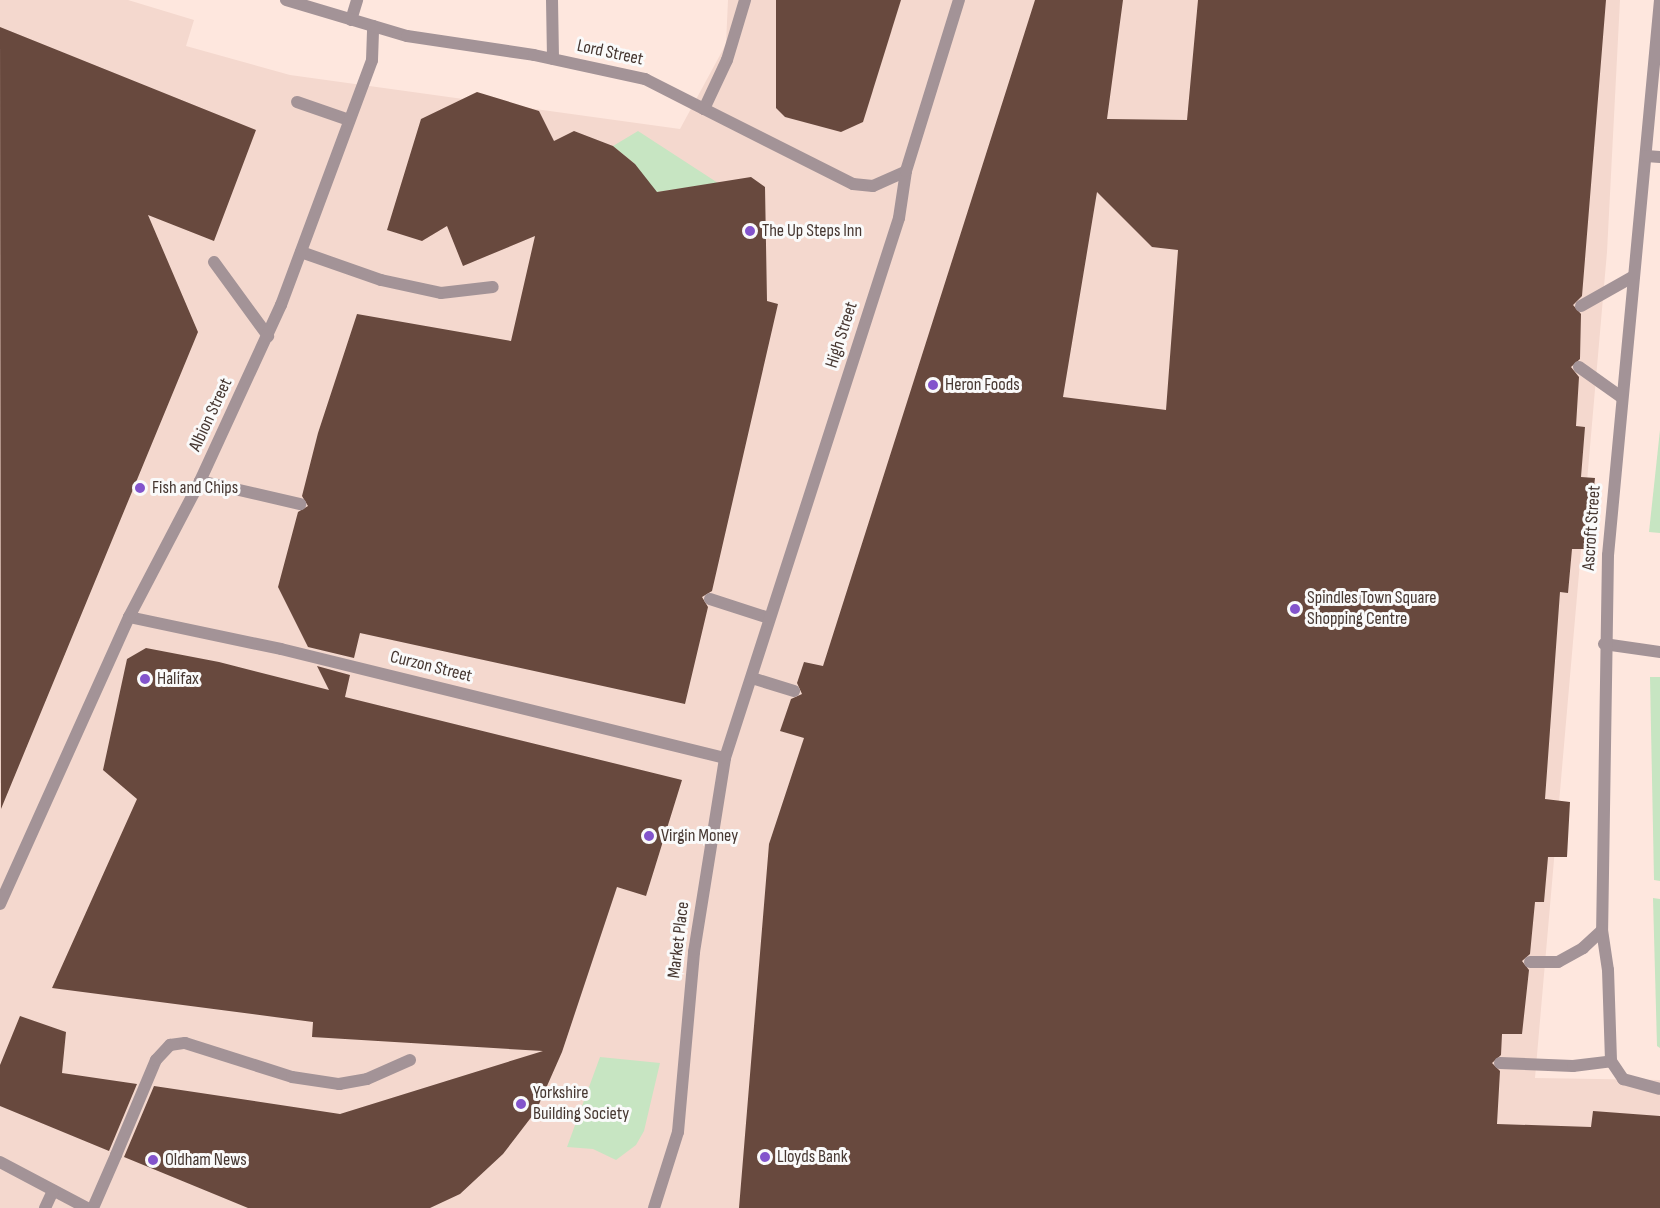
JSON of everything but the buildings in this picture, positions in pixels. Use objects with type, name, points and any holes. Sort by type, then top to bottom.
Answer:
[{"type":"street","name":"Lord Street","points":[[286,0],[373,26],[645,79],[853,184],[873,186],[906,171]]},
{"type":"street","points":[[351,20],[357,0]]},
{"type":"street","points":[[552,0],[553,60]]},
{"type":"street","points":[[704,109],[727,60],[745,0]]},
{"type":"street","name":"High Street","points":[[752,678],[769,618],[899,218],[906,171],[959,0]]},
{"type":"street","name":"Ascroft Street","points":[[1611,1061],[1608,970],[1602,930],[1604,644],[1621,397],[1660,0]]},
{"type":"street","name":"Albion Street","points":[[0,904],[129,617],[200,481],[268,336],[372,60],[373,26]]},
{"type":"street","points":[[297,102],[349,120]]},
{"type":"street","points":[[1646,156],[1660,157]]},
{"type":"street","points":[[301,252],[381,280],[441,293],[493,287]]},
{"type":"street","points":[[214,262],[268,336]]},
{"type":"street","points":[[1581,306],[1634,276]]},
{"type":"street","points":[[1579,367],[1621,397]]},
{"type":"street","points":[[200,481],[300,504]]},
{"type":"street","points":[[710,599],[769,618]]},
{"type":"street","name":"Curzon Street","points":[[129,617],[281,649],[724,758]]},
{"type":"street","points":[[1604,644],[1660,652]]},
{"type":"street","points":[[752,678],[794,691]]},
{"type":"street","name":"Market Place","points":[[654,1208],[678,1132],[694,952],[724,758],[752,678]]},
{"type":"street","points":[[1530,962],[1558,962],[1583,948],[1602,930]]},
{"type":"street","points":[[93,1208],[156,1060],[170,1045],[185,1043],[292,1077],[339,1084],[367,1079],[410,1060]]},
{"type":"street","points":[[1500,1064],[1573,1066],[1611,1061],[1623,1079],[1660,1089]]},
{"type":"street","points":[[0,1162],[87,1208]]},
{"type":"street","points":[[45,1208],[53,1191]]},
{"type":"shaded area","points":[[0,0],[128,0],[194,20],[186,46],[290,75],[680,129],[726,44],[728,0],[1620,0],[1607,252],[1535,1078],[1660,1080],[1660,1208],[0,1208]]},
{"type":"green space","points":[[638,131],[718,183],[650,193],[635,164],[613,146]]},
{"type":"green space","points":[[1660,430],[1660,533],[1649,532]]},
{"type":"green space","points":[[1650,677],[1660,677],[1660,881],[1654,880]]},
{"type":"green space","points":[[1653,898],[1660,899],[1660,1048],[1657,1046]]},
{"type":"green space","points":[[600,1057],[660,1063],[644,1131],[636,1145],[616,1160],[593,1149],[567,1147]]},
{"type":"place","name":"The Up Steps Inn","points":[[750,231]]},
{"type":"place","name":"Heron Foods","points":[[933,385]]},
{"type":"place","name":"Fish and Chips","points":[[140,488]]},
{"type":"place","name":"Spindles Town Square Shopping Centre","points":[[1295,609]]},
{"type":"place","name":"Halifax","points":[[145,679]]},
{"type":"place","name":"Virgin Money","points":[[649,836]]},
{"type":"place","name":"Yorkshire Building Society","points":[[521,1104]]},
{"type":"place","name":"Lloyds Bank","points":[[765,1157]]},
{"type":"place","name":"Oldham News","points":[[153,1160]]}]
